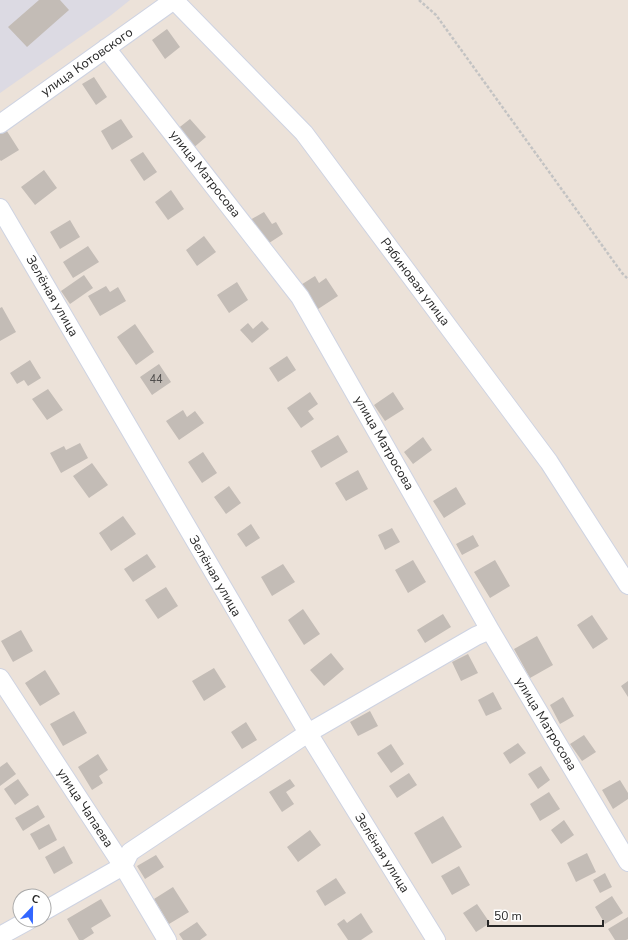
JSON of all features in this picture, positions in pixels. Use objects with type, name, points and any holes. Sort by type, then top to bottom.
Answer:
[{"type":"street","name":"улица Котовского","points":[[0,124],[174,0]]},
{"type":"street","name":"Рябиновая улица","points":[[174,0],[304,133],[549,462],[628,585]]},
{"type":"street","name":"улица Матросова","points":[[106,48],[300,297],[490,630],[628,862]]},
{"type":"street","name":"Зелёная улица","points":[[0,208],[308,733],[436,940]]},
{"type":"street","points":[[52,906],[124,866],[130,852],[308,733],[476,636],[490,630]]},
{"type":"street","name":"улица Чапаева","points":[[0,678],[124,866],[167,940]]},
{"type":"street","points":[[0,936],[14,928]]},
{"type":"path","points":[[420,0],[436,15],[622,273],[628,279]]},
{"type":"path","points":[[622,273],[628,275]]},
{"type":"shaded area","points":[[0,0],[130,0],[110,16],[0,93]]},
{"type":"building","points":[[39,0],[60,0],[69,10],[27,47],[8,27]]},
{"type":"building","points":[[167,29],[180,47],[165,59],[152,40]]},
{"type":"building","points":[[94,77],[107,97],[96,105],[82,84]]},
{"type":"building","points":[[121,119],[133,137],[112,150],[101,131]]},
{"type":"building","points":[[190,119],[206,137],[192,149],[176,130]]},
{"type":"building","points":[[5,128],[19,150],[1,161],[0,131]]},
{"type":"building","points":[[143,152],[157,172],[144,181],[130,160]]},
{"type":"building","points":[[44,170],[57,188],[35,205],[21,187]]},
{"type":"building","points":[[171,190],[184,209],[168,220],[155,202]]},
{"type":"building","points":[[264,212],[272,224],[276,222],[283,234],[266,245],[250,220]]},
{"type":"building","points":[[70,220],[80,237],[60,249],[50,232]]},
{"type":"building","points":[[204,236],[216,252],[197,266],[186,250]]},
{"type":"building","points":[[88,246],[99,262],[73,278],[63,262]]},
{"type":"building","points":[[84,275],[93,288],[70,304],[61,291]]},
{"type":"building","points":[[315,276],[319,283],[326,278],[338,296],[312,313],[296,288]]},
{"type":"building","points":[[237,282],[248,300],[229,313],[217,295]]},
{"type":"building","points":[[106,286],[110,292],[118,287],[126,301],[100,316],[88,296]]},
{"type":"building","points":[[2,307],[16,332],[0,341],[0,308]]},
{"type":"building","points":[[262,321],[269,329],[252,343],[240,330],[248,323],[253,329]]},
{"type":"building","points":[[135,324],[154,352],[136,365],[117,337]]},
{"type":"building","points":[[287,356],[296,370],[278,382],[269,368]]},
{"type":"building","points":[[30,360],[41,378],[28,386],[24,380],[17,384],[10,373]]},
{"type":"building","points":[[159,364],[171,382],[152,395],[140,377]]},
{"type":"building","points":[[48,389],[63,410],[47,420],[32,399]]},
{"type":"building","points":[[310,392],[318,404],[308,411],[314,419],[301,428],[287,408]]},
{"type":"building","points":[[393,392],[404,409],[385,421],[374,405]]},
{"type":"building","points":[[183,410],[187,417],[195,411],[204,423],[179,440],[166,421]]},
{"type":"building","points":[[338,435],[348,452],[321,468],[311,451]]},
{"type":"building","points":[[423,437],[432,450],[413,464],[404,452]]},
{"type":"building","points":[[80,443],[88,458],[61,473],[50,453],[64,446],[66,450]]},
{"type":"building","points":[[203,452],[217,473],[202,483],[188,462]]},
{"type":"building","points":[[92,463],[108,485],[89,498],[73,476]]},
{"type":"building","points":[[358,470],[368,489],[346,501],[335,483]]},
{"type":"building","points":[[229,486],[241,503],[226,514],[214,497]]},
{"type":"building","points":[[456,487],[466,504],[444,518],[433,501]]},
{"type":"building","points":[[123,516],[136,534],[111,551],[99,533]]},
{"type":"building","points":[[251,524],[260,538],[246,547],[237,534]]},
{"type":"building","points":[[392,528],[400,542],[385,550],[378,535]]},
{"type":"building","points":[[473,535],[479,546],[462,555],[456,544]]},
{"type":"building","points":[[147,554],[156,567],[133,582],[124,569]]},
{"type":"building","points":[[413,560],[426,582],[408,593],[395,570]]},
{"type":"building","points":[[495,560],[510,586],[490,598],[474,572]]},
{"type":"building","points":[[283,564],[295,582],[272,596],[261,577]]},
{"type":"building","points":[[166,587],[178,606],[158,619],[145,600]]},
{"type":"building","points":[[303,609],[320,634],[304,645],[288,620]]},
{"type":"building","points":[[443,614],[451,627],[425,643],[417,630]]},
{"type":"building","points":[[592,615],[608,639],[593,649],[577,625]]},
{"type":"building","points":[[21,630],[33,651],[13,662],[1,641]]},
{"type":"building","points":[[537,636],[553,665],[530,678],[514,649]]},
{"type":"building","points":[[331,653],[344,669],[324,686],[310,670]]},
{"type":"building","points":[[468,654],[478,673],[461,681],[452,662]]},
{"type":"building","points":[[214,668],[226,687],[204,701],[192,681]]},
{"type":"building","points":[[45,670],[60,694],[40,706],[25,683]]},
{"type":"building","points":[[628,681],[628,697],[621,686]]},
{"type":"building","points":[[493,692],[502,709],[486,716],[478,700]]},
{"type":"building","points":[[563,697],[574,716],[560,724],[550,705]]},
{"type":"building","points":[[74,711],[87,733],[63,746],[50,724]]},
{"type":"building","points":[[370,711],[378,726],[358,736],[350,722]]},
{"type":"building","points":[[246,722],[257,740],[242,749],[231,732]]},
{"type":"building","points":[[584,735],[596,752],[582,761],[570,744]]},
{"type":"building","points":[[518,743],[526,753],[510,764],[503,753]]},
{"type":"building","points":[[391,744],[404,764],[391,773],[377,753]]},
{"type":"building","points":[[98,754],[108,770],[99,776],[103,783],[92,790],[78,767]]},
{"type":"building","points":[[7,762],[16,774],[0,786],[0,767]]},
{"type":"building","points":[[541,766],[550,780],[538,789],[528,774]]},
{"type":"building","points":[[409,773],[417,785],[397,798],[389,786]]},
{"type":"building","points":[[18,779],[29,795],[15,805],[4,789]]},
{"type":"building","points":[[290,779],[295,786],[286,792],[294,804],[282,812],[269,792]]},
{"type":"building","points":[[620,780],[628,793],[628,799],[613,809],[602,790]]},
{"type":"building","points":[[549,792],[560,809],[540,821],[530,804]]},
{"type":"building","points":[[38,805],[45,817],[23,831],[15,818]]},
{"type":"building","points":[[443,816],[462,847],[432,864],[414,833]]},
{"type":"building","points":[[564,820],[574,835],[561,844],[551,830]]},
{"type":"building","points":[[49,824],[57,840],[39,850],[30,834]]},
{"type":"building","points":[[310,830],[321,845],[298,862],[287,847]]},
{"type":"building","points":[[64,846],[73,863],[54,874],[45,857]]},
{"type":"building","points":[[587,853],[596,872],[576,882],[567,863]]},
{"type":"building","points":[[156,855],[164,867],[145,879],[137,866]]},
{"type":"building","points":[[459,866],[470,885],[452,895],[441,876]]},
{"type":"building","points":[[605,873],[612,887],[600,893],[593,880]]},
{"type":"building","points":[[336,878],[346,893],[325,906],[316,891]]},
{"type":"building","points":[[173,887],[189,912],[169,924],[154,899]]},
{"type":"building","points":[[612,896],[623,913],[605,924],[595,907]]},
{"type":"building","points":[[101,899],[111,916],[91,928],[94,933],[83,940],[79,940],[67,919]]},
{"type":"building","points":[[477,904],[490,923],[476,932],[463,913]]},
{"type":"building","points":[[361,913],[373,932],[361,940],[348,940],[337,924],[344,919],[347,923]]},
{"type":"building","points":[[628,917],[628,939],[615,940],[608,929]]},
{"type":"building","points":[[197,922],[207,935],[200,940],[183,940],[179,934]]}]
